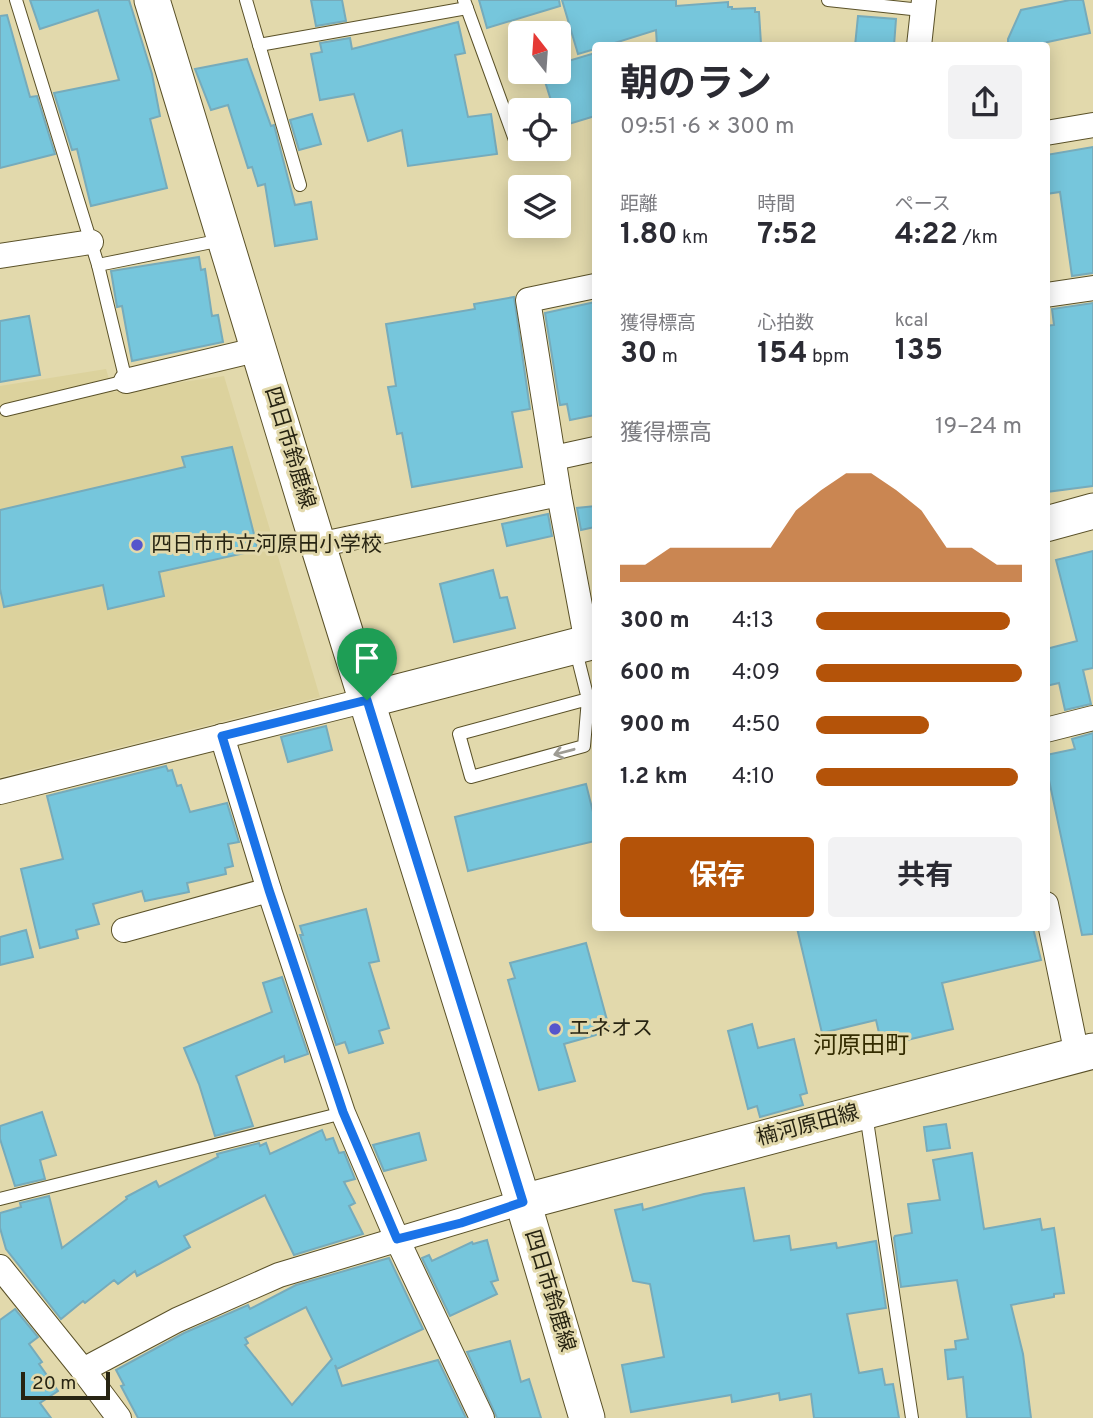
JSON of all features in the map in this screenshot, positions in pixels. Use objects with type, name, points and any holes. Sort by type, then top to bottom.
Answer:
[{"type":"main road","name":"四日市鈴鹿線","points":[[152,0],[318,545],[523,1202],[587,1418]]},
{"type":"main road","points":[[1050,523],[1093,511]]},
{"type":"main road","points":[[367,700],[586,643]]},
{"type":"main road","name":"楠河原田線","points":[[523,1202],[1085,1053]]},
{"type":"street","points":[[919,42],[923,5]]},
{"type":"street","points":[[1050,132],[1093,125]]},
{"type":"street","points":[[0,256],[95,253]]},
{"type":"street","points":[[586,643],[528,300],[592,287]]},
{"type":"street","points":[[1050,294],[1093,288]]},
{"type":"street","points":[[127,381],[260,349]]},
{"type":"street","points":[[554,458],[592,450]]},
{"type":"street","points":[[318,545],[559,494]]},
{"type":"street","points":[[0,792],[367,700]]},
{"type":"street","points":[[1050,729],[1093,718]]},
{"type":"street","points":[[222,736],[269,890],[343,1112],[397,1239],[482,1418]]},
{"type":"street","points":[[124,930],[269,890]]},
{"type":"street","points":[[1050,919],[1085,1053]]},
{"type":"street","points":[[83,1370],[177,1320],[279,1275],[397,1239],[461,1223],[523,1202]]},
{"type":"street","points":[[0,1267],[119,1418]]},
{"type":"lane","points":[[6,410],[127,381],[95,253],[16,0]]},
{"type":"lane","points":[[246,0],[300,185]]},
{"type":"lane","points":[[828,0],[923,5]]},
{"type":"lane","points":[[259,46],[466,4],[508,120]]},
{"type":"lane","points":[[95,253],[226,239]]},
{"type":"lane","points":[[586,643],[588,699],[584,746],[471,777],[459,733],[588,699]]},
{"type":"lane","points":[[866,1111],[912,1418]]},
{"type":"lane","points":[[0,1199],[343,1112]]},
{"type":"shaded area","name":"四日市市立河原田小学校","points":[[106,369],[113,392],[224,376],[320,697],[0,777],[0,386]]},
{"type":"building","points":[[30,0],[129,0],[152,74],[160,116],[150,119],[167,188],[91,206],[77,149],[72,150],[54,93],[119,80],[98,10],[40,29]]},
{"type":"building","points":[[311,0],[342,0],[346,21],[316,26]]},
{"type":"building","points":[[479,0],[559,0],[560,6],[487,28]]},
{"type":"building","points":[[562,0],[676,0],[676,6],[728,2],[728,7],[732,9],[755,8],[755,12],[759,12],[761,42],[657,42],[656,30],[618,42],[592,42],[592,50],[578,54],[571,21],[568,21]]},
{"type":"building","points":[[1083,0],[1090,33],[1048,42],[1008,42],[1021,10]]},
{"type":"building","points":[[7,15],[30,97],[37,96],[55,154],[0,168],[0,16]]},
{"type":"building","points":[[858,16],[896,19],[894,42],[855,42]]},
{"type":"building","points":[[458,22],[465,53],[455,55],[468,117],[491,114],[497,154],[408,166],[402,130],[368,141],[354,94],[320,100],[311,54],[322,52],[320,43],[350,38],[352,49]]},
{"type":"building","points":[[592,54],[592,117],[571,123],[571,98],[550,98],[546,84],[571,84],[571,60]]},
{"type":"building","points":[[247,59],[271,126],[274,125],[295,205],[311,202],[317,239],[275,246],[265,184],[258,186],[252,167],[248,168],[228,105],[211,110],[195,69]]},
{"type":"building","points":[[312,114],[321,144],[299,150],[290,120]]},
{"type":"building","points":[[1093,147],[1093,273],[1072,276],[1060,192],[1050,193],[1050,154]]},
{"type":"building","points":[[199,257],[201,270],[205,269],[212,316],[218,315],[223,342],[132,361],[122,306],[117,307],[111,271]]},
{"type":"building","points":[[514,297],[530,409],[512,412],[522,467],[412,487],[402,433],[397,434],[388,387],[396,386],[386,324],[475,309],[474,304]]},
{"type":"building","points":[[592,303],[592,416],[570,420],[567,404],[560,405],[545,313]]},
{"type":"building","points":[[1093,303],[1093,486],[1050,491],[1050,326],[1054,325],[1052,309]]},
{"type":"building","points":[[29,316],[40,375],[0,382],[0,321]]},
{"type":"building","points":[[232,447],[258,550],[159,572],[164,596],[108,609],[103,585],[4,607],[0,589],[0,510],[185,467],[182,457]]},
{"type":"building","points":[[592,506],[592,528],[581,530],[577,508]]},
{"type":"building","points":[[548,514],[552,536],[507,546],[502,524]]},
{"type":"building","points":[[1093,551],[1093,668],[1083,670],[1091,704],[1065,710],[1059,683],[1050,685],[1050,648],[1077,641],[1056,560]]},
{"type":"building","points":[[493,570],[500,598],[507,597],[515,628],[454,642],[440,584]]},
{"type":"building","points":[[326,726],[332,750],[288,762],[281,737]]},
{"type":"building","points":[[1093,733],[1093,934],[1082,935],[1050,785],[1050,754],[1075,749],[1072,739]]},
{"type":"building","points":[[166,766],[168,771],[172,770],[177,786],[181,785],[190,812],[227,803],[239,842],[228,844],[233,866],[225,868],[226,874],[187,883],[189,892],[145,901],[142,891],[93,904],[99,924],[76,930],[78,938],[40,948],[21,869],[63,859],[47,796]]},
{"type":"building","points":[[586,784],[592,808],[592,842],[468,871],[455,817]]},
{"type":"building","points":[[366,909],[379,961],[369,963],[389,1028],[379,1031],[383,1043],[349,1053],[345,1042],[336,1045],[300,935],[303,935],[300,926]]},
{"type":"building","points":[[26,930],[33,957],[0,965],[0,937]]},
{"type":"building","points":[[798,931],[1034,931],[1041,960],[942,983],[953,1029],[882,1046],[876,1020],[822,1033]]},
{"type":"building","points":[[586,943],[610,1031],[564,1044],[575,1081],[539,1090],[508,980],[515,978],[510,963]]},
{"type":"building","points":[[282,977],[308,1054],[285,1062],[284,1056],[236,1076],[253,1126],[215,1136],[199,1084],[184,1048],[272,1012],[263,983]]},
{"type":"building","points":[[752,1024],[758,1048],[794,1039],[807,1093],[800,1095],[803,1105],[760,1117],[757,1106],[748,1109],[728,1031]]},
{"type":"building","points":[[42,1112],[56,1155],[40,1160],[45,1179],[15,1186],[0,1139],[0,1126]]},
{"type":"building","points":[[946,1124],[950,1148],[927,1151],[924,1127]]},
{"type":"building","points":[[322,1130],[326,1140],[333,1138],[339,1153],[344,1152],[355,1179],[344,1182],[355,1203],[349,1206],[363,1234],[294,1255],[265,1195],[184,1236],[190,1247],[137,1276],[135,1271],[118,1284],[114,1280],[61,1319],[6,1249],[0,1228],[0,1213],[21,1207],[20,1203],[49,1196],[62,1248],[127,1199],[126,1197],[156,1181],[159,1187],[218,1157],[217,1154],[266,1143],[270,1154]]},
{"type":"building","points":[[419,1133],[426,1160],[384,1171],[373,1145]]},
{"type":"building","points":[[972,1153],[984,1229],[1040,1219],[1042,1230],[1054,1228],[1064,1293],[1011,1305],[1023,1354],[1031,1418],[967,1418],[963,1377],[948,1379],[945,1350],[956,1349],[955,1341],[968,1339],[957,1280],[901,1287],[894,1238],[912,1233],[908,1204],[940,1200],[933,1160]]},
{"type":"building","points":[[744,1188],[754,1241],[789,1236],[791,1250],[836,1243],[837,1248],[876,1241],[886,1308],[847,1314],[859,1373],[882,1369],[885,1385],[893,1384],[899,1418],[814,1418],[811,1394],[780,1400],[779,1393],[732,1402],[731,1395],[631,1412],[622,1365],[664,1357],[650,1284],[633,1281],[615,1210],[642,1204],[643,1210],[704,1194]]},
{"type":"building","points":[[487,1240],[498,1280],[491,1282],[497,1294],[450,1316],[422,1258],[429,1255],[432,1261],[472,1242],[473,1244]]},
{"type":"building","points":[[389,1258],[423,1329],[337,1369],[335,1365],[342,1386],[438,1360],[466,1418],[138,1418],[121,1386],[124,1385],[116,1370],[184,1333],[248,1305],[250,1309],[296,1285]],"holes":[[[306,1307],[332,1359],[292,1405],[245,1345],[248,1343],[245,1338]]]},
{"type":"building","points":[[15,1309],[38,1337],[29,1344],[58,1391],[40,1403],[51,1418],[0,1418],[0,1320]]},
{"type":"building","points":[[510,1341],[521,1382],[529,1379],[541,1418],[497,1418],[467,1352]]},
{"type":"place","name":"四日市市立河原田小学校","points":[[137,545]]},
{"type":"place","name":"エネオス","points":[[555,1029]]},
{"type":"district","name":"河原田町","points":[[861,1047]]},
{"type":"route","points":[[367,700],[523,1202],[461,1223],[397,1239],[343,1112],[269,890],[222,736],[367,700]]}]
